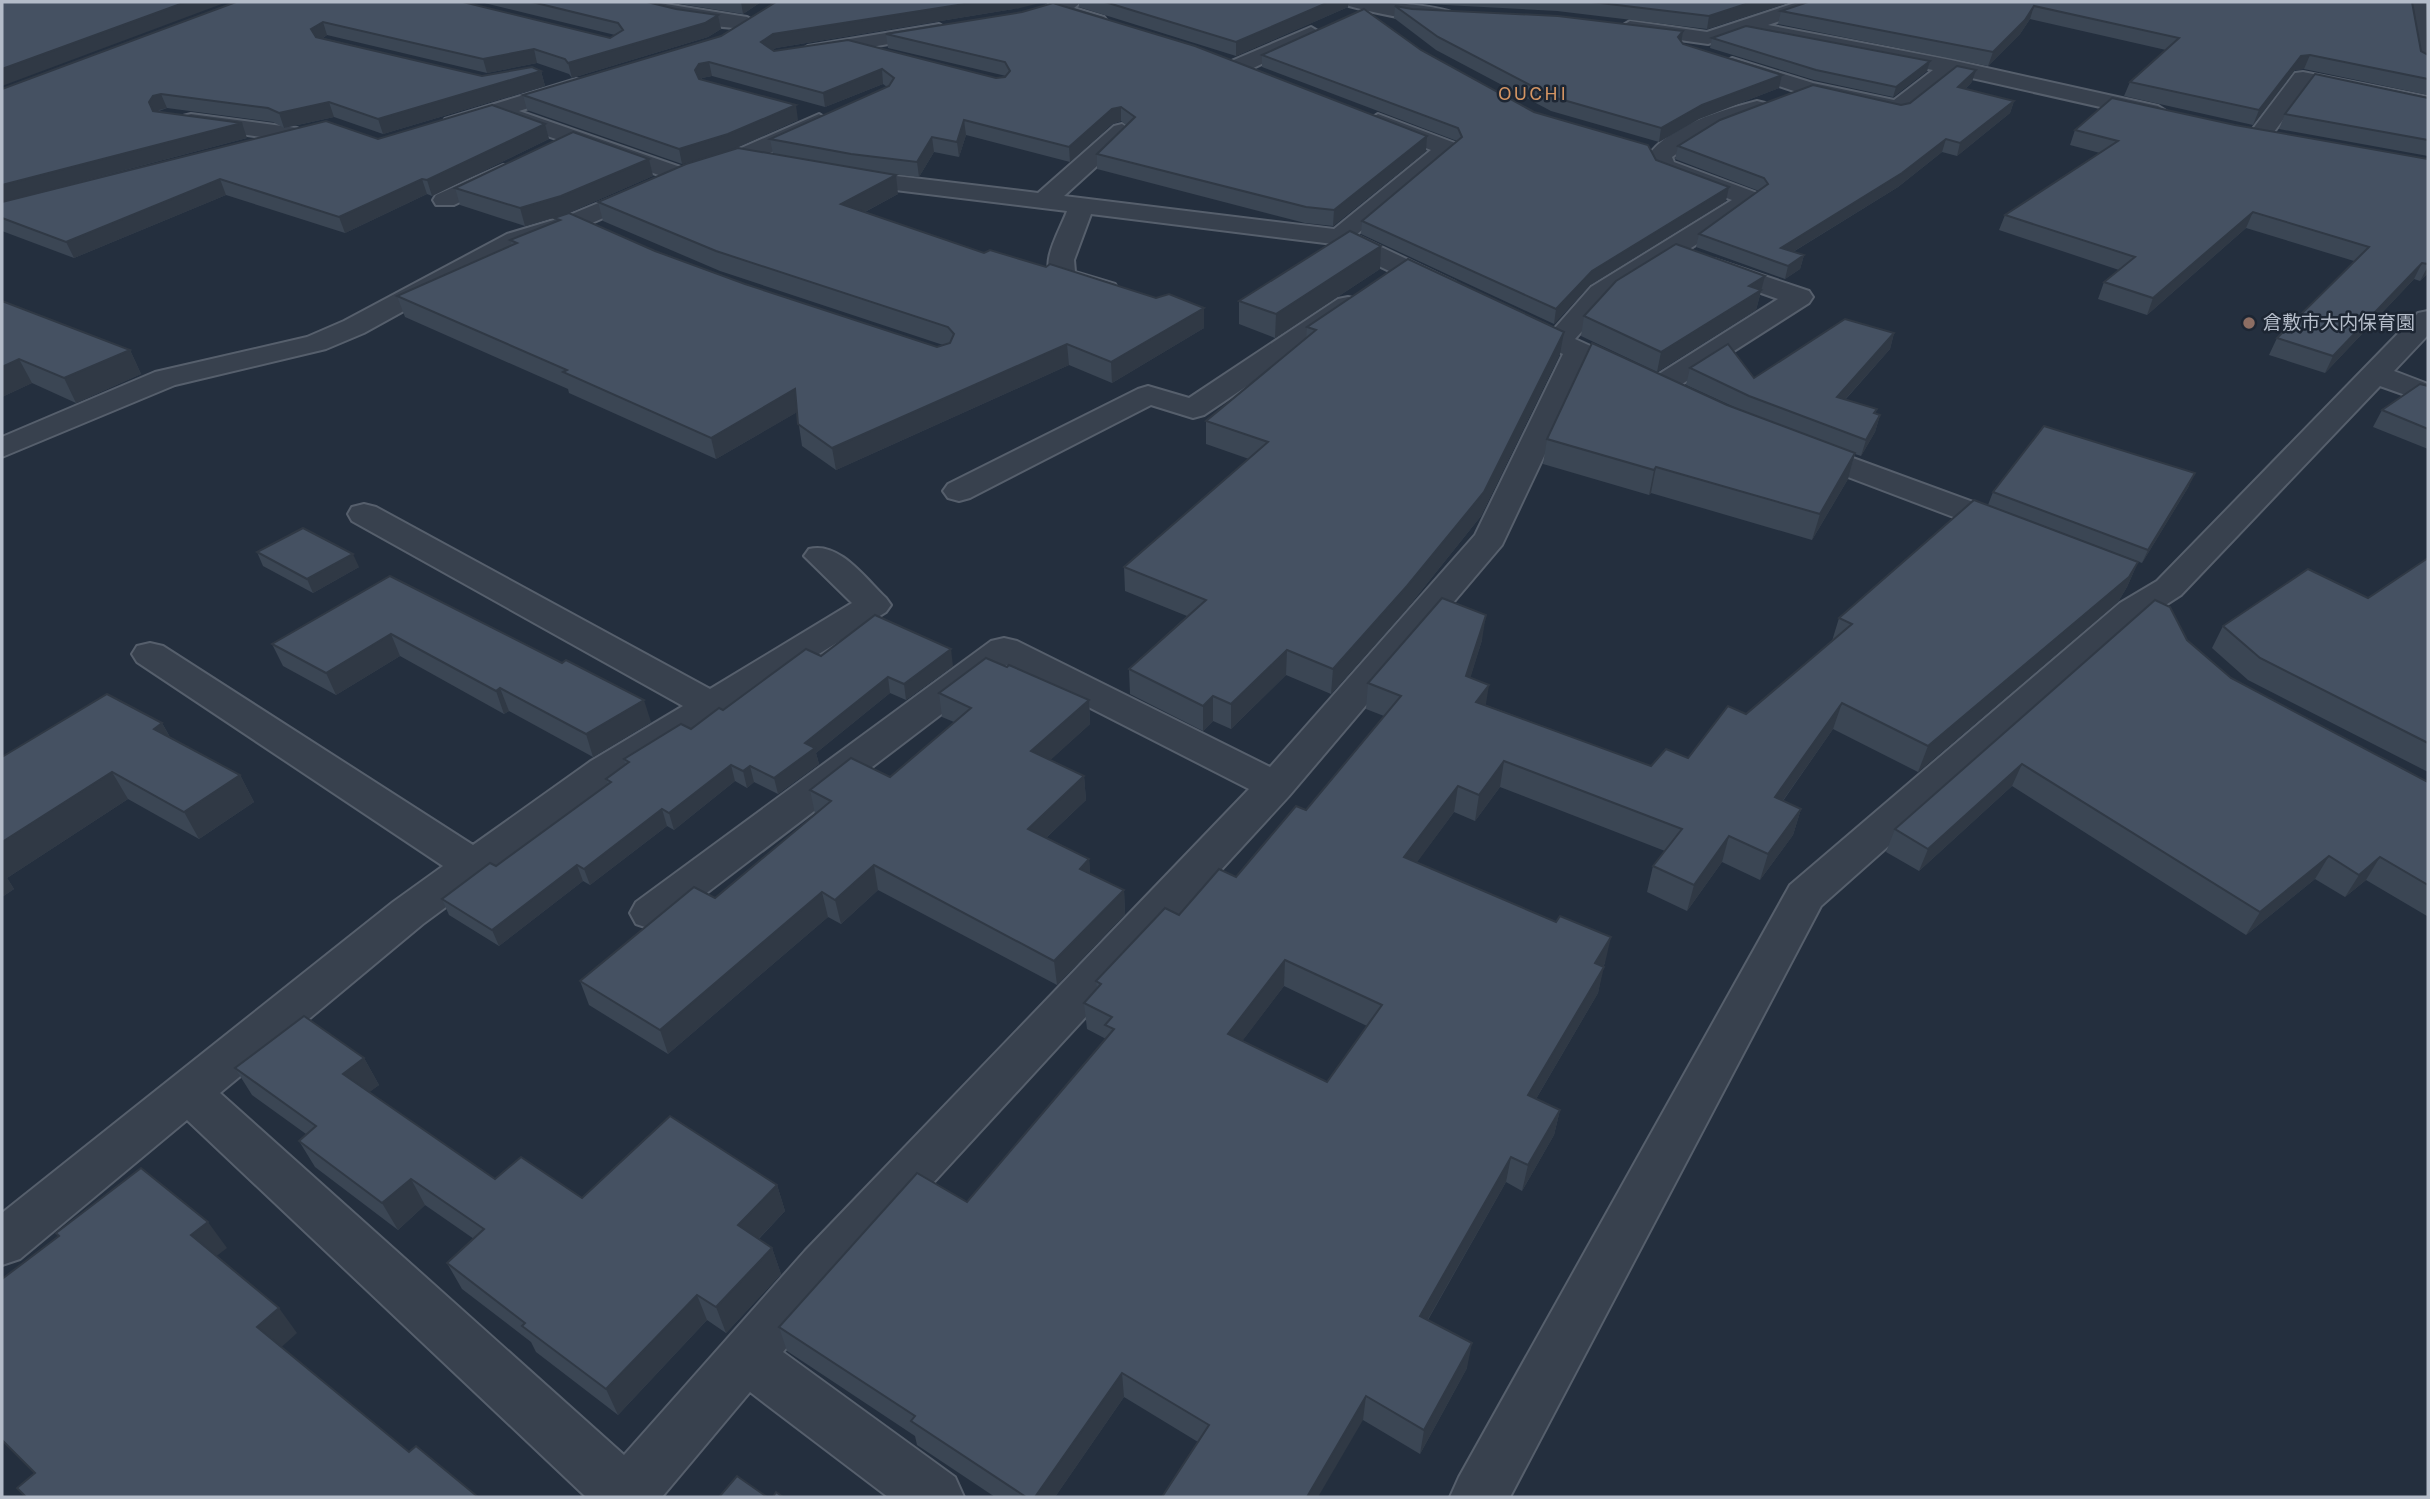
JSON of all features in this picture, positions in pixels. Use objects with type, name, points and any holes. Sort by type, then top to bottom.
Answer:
[{"type":"street","points":[[1817,2],[1739,26],[1688,50],[1808,89],[1898,108],[1951,66]]},
{"type":"street","points":[[2416,2],[2424,27],[2428,65]]},
{"type":"street","points":[[632,7],[747,23]]},
{"type":"street","points":[[1053,8],[1116,27]]},
{"type":"street","points":[[716,43],[770,9]]},
{"type":"street","points":[[1237,67],[1356,12],[1468,17]]},
{"type":"street","points":[[1356,12],[1398,34]]},
{"type":"street","points":[[1606,25],[1709,38]]},
{"type":"street","points":[[1739,26],[1951,66],[2178,117]]},
{"type":"street","points":[[790,55],[954,28]]},
{"type":"street","points":[[845,46],[896,59]]},
{"type":"street","points":[[1214,58],[1261,76]]},
{"type":"street","points":[[538,72],[573,87]]},
{"type":"street","points":[[433,130],[599,79]]},
{"type":"street","points":[[2286,140],[2250,133],[2303,79],[2428,104]]},
{"type":"street","points":[[188,1092],[626,1497],[823,1267],[1275,786],[1490,538],[1569,346],[1601,293],[1751,199],[1662,166],[1660,156],[1651,150],[1668,146],[1699,131],[1808,89]]},
{"type":"street","points":[[2,448],[165,378],[316,343],[354,327],[516,239],[576,221],[681,175],[740,157],[833,115],[789,107]]},
{"type":"street","points":[[496,110],[681,175]]},
{"type":"street","points":[[1339,237],[1447,148],[1360,114]]},
{"type":"street","points":[[168,118],[298,135]]},
{"type":"street","points":[[233,150],[321,129]]},
{"type":"street","points":[[1043,202],[1122,131]]},
{"type":"street","points":[[444,200],[576,138]]},
{"type":"street","points":[[740,157],[778,164]]},
{"type":"street","points":[[828,174],[1339,237],[1386,281],[1475,302],[1696,404]]},
{"type":"street","points":[[1082,206],[1061,260],[1062,276],[1133,300]]},
{"type":"street","points":[[576,221],[606,237]]},
{"type":"street","points":[[1658,387],[1799,298],[1667,250]]},
{"type":"street","points":[[959,491],[1148,395],[1193,409],[1386,281]]},
{"type":"street","points":[[1479,1497],[1805,896],[2132,611],[2159,594],[2375,374],[2424,330]]},
{"type":"street","points":[[2375,374],[2428,394]]},
{"type":"street","points":[[1770,436],[2047,540]]},
{"type":"street","points":[[364,514],[710,705]]},
{"type":"street","points":[[2,1243],[408,913],[605,770],[874,606],[821,556]]},
{"type":"street","points":[[651,913],[1004,649],[1275,786]]},
{"type":"street","points":[[150,654],[474,866]]},
{"type":"street","points":[[746,1357],[935,1497]]},
{"type":"building","points":[[2,2],[186,2],[2,69]]},
{"type":"building","points":[[236,2],[463,2],[610,38],[623,30],[618,23],[532,2],[647,2],[718,15],[705,23],[568,63],[565,59],[534,49],[483,59],[323,22],[311,29],[316,37],[482,76],[532,67],[541,71],[378,119],[329,102],[279,113],[268,108],[161,94],[153,96],[149,102],[153,111],[242,123],[2,185],[2,89]]},
{"type":"building","points":[[776,2],[977,2],[773,34],[761,42],[774,51],[848,40],[996,78],[1005,77],[1010,71],[1005,62],[886,34],[1022,12],[1053,3],[1195,46],[1427,136],[1334,210],[1306,207],[1097,154],[1135,117],[1121,107],[1112,109],[1069,147],[964,120],[957,142],[932,137],[917,162],[851,154],[770,139],[889,86],[894,78],[882,69],[823,93],[709,62],[699,64],[695,70],[699,79],[796,105],[728,134],[679,149],[523,95],[721,36]]},
{"type":"building","points":[[1105,2],[1329,2],[1236,42]]},
{"type":"building","points":[[1592,2],[1752,2],[1709,16]]},
{"type":"building","points":[[1808,2],[2412,2],[2421,51],[2428,55],[2428,79],[2310,55],[2301,56],[2259,110],[2130,82],[2179,38],[2034,6],[2025,20],[1993,52],[1781,11]]},
{"type":"building","points":[[1395,6],[1558,16],[1683,31],[1678,37],[1683,44],[1782,75],[1702,105],[1661,128],[1553,97],[1438,37]]},
{"type":"building","points":[[1364,9],[1421,50],[1534,112],[1648,145],[1656,160],[1729,187],[1592,271],[1556,309],[1362,221],[1462,137],[1458,128],[1262,55]]},
{"type":"building","points":[[1746,26],[1930,61],[1896,87],[1816,70],[1712,38]]},
{"type":"building","points":[[1957,66],[1976,70],[1958,87],[2014,101],[1960,143],[1946,139],[1902,173],[1781,248],[1804,255],[1788,266],[1699,234],[1768,184],[1764,178],[1678,146],[1720,120],[1813,85],[1901,105],[1910,103]]},
{"type":"building","points":[[2315,74],[2428,98],[2428,140],[2285,114]]},
{"type":"building","points":[[2112,98],[2235,125],[2428,159],[2428,264],[2422,263],[2333,356],[2277,338],[2369,247],[2253,212],[2153,298],[2104,282],[2135,257],[2005,215],[2118,141],[2075,130]]},
{"type":"building","points":[[492,105],[545,124],[427,180],[422,179],[339,217],[220,179],[66,242],[2,218],[2,202],[326,121],[378,139]]},
{"type":"building","points":[[573,132],[649,159],[561,196],[520,208],[455,188]]},
{"type":"building","points":[[738,148],[896,175],[841,204],[984,253],[990,250],[1046,267],[1050,264],[1156,298],[1169,294],[1204,308],[1111,362],[1067,344],[832,448],[798,424],[795,389],[711,438],[563,372],[567,370],[397,296],[517,243],[510,240],[560,220],[554,218],[569,213],[655,251],[745,284],[937,347],[950,343],[954,334],[948,327],[716,251],[598,202],[686,164]]},
{"type":"building","points":[[1350,231],[1381,246],[1276,314],[1239,301]]},
{"type":"building","points":[[1676,244],[1765,276],[1749,286],[1761,290],[1661,352],[1584,316],[1616,281]]},
{"type":"building","points":[[1408,259],[1564,332],[1484,492],[1407,586],[1333,669],[1287,650],[1231,704],[1213,696],[1203,706],[1129,669],[1206,600],[1124,567],[1268,442],[1206,421],[1316,330],[1307,327]]},
{"type":"building","points":[[2,301],[130,350],[64,378],[19,359],[2,367]]},
{"type":"building","points":[[1845,319],[1894,333],[1837,397],[1877,409],[1874,413],[1880,415],[1866,440],[1749,396],[1690,368],[1728,344],[1754,378]]},
{"type":"building","points":[[1592,343],[1727,405],[1855,453],[1820,514],[1547,439]]},
{"type":"building","points":[[2420,384],[2428,386],[2428,429],[2382,410]]},
{"type":"building","points":[[2044,426],[2195,473],[2148,550],[1993,492]]},
{"type":"building","points":[[1974,500],[2138,562],[2129,577],[1928,746],[1842,703],[1775,797],[1801,809],[1768,854],[1729,836],[1694,885],[1653,866],[1682,829],[1504,761],[1479,795],[1458,786],[1404,857],[1556,922],[1560,916],[1611,937],[1595,963],[1604,967],[1528,1095],[1560,1110],[1528,1165],[1511,1157],[1420,1316],[1472,1343],[1424,1430],[1366,1396],[1307,1497],[1162,1497],[1209,1425],[1122,1373],[1035,1497],[1026,1497],[911,1421],[915,1416],[779,1327],[917,1173],[967,1202],[1114,1029],[1105,1025],[1112,1017],[1084,1003],[1101,984],[1096,981],[1165,908],[1179,915],[1219,869],[1236,877],[1296,806],[1306,810],[1401,696],[1368,683],[1442,598],[1486,615],[1466,676],[1489,685],[1476,702],[1651,766],[1666,749],[1688,758],[1728,706],[1746,714],[1852,624],[1839,618]],"holes":[[[1285,960],[1382,1005],[1327,1082],[1228,1034]]]},
{"type":"building","points":[[303,528],[353,554],[307,579],[257,552]]},
{"type":"building","points":[[2428,558],[2428,743],[2260,658],[2223,626],[2308,569],[2368,598]]},
{"type":"building","points":[[390,576],[562,663],[566,660],[644,700],[586,734],[500,688],[496,691],[391,634],[326,673],[272,644]]},
{"type":"building","points":[[2155,600],[2170,607],[2187,640],[2231,678],[2428,782],[2428,885],[2380,857],[2359,875],[2329,856],[2260,912],[2022,764],[1928,849],[1895,829]]},
{"type":"building","points":[[875,615],[951,649],[904,684],[888,677],[805,743],[815,748],[774,778],[750,766],[743,771],[731,765],[669,813],[662,809],[584,869],[577,865],[492,930],[442,899],[490,863],[496,866],[611,782],[606,779],[629,762],[624,759],[681,724],[691,729],[719,708],[723,710],[806,649],[821,656]]},
{"type":"building","points":[[986,658],[1007,667],[1009,665],[1089,700],[1031,751],[1084,776],[1028,829],[1089,859],[1080,869],[1124,890],[1054,961],[874,865],[835,900],[822,892],[660,1030],[580,981],[694,887],[715,898],[831,801],[810,790],[851,758],[890,777],[971,708],[939,693]]},
{"type":"building","points":[[107,694],[162,723],[154,729],[240,775],[184,812],[112,772],[2,842],[2,757]]},
{"type":"building","points":[[304,1016],[364,1058],[343,1074],[495,1179],[521,1157],[582,1198],[670,1116],[777,1185],[738,1225],[772,1248],[716,1307],[697,1295],[606,1389],[522,1326],[525,1323],[447,1263],[484,1229],[411,1179],[382,1203],[299,1141],[316,1126],[235,1068]]},
{"type":"building","points":[[141,1168],[208,1222],[191,1235],[279,1308],[257,1327],[409,1452],[416,1446],[478,1497],[26,1497],[17,1488],[35,1473],[2,1440],[2,1279],[59,1236],[56,1233]]},
{"type":"building","points":[[737,1476],[767,1497],[719,1497]]},
{"type":"place","name":"倉敷市大内保育園","points":[[2249,323]]},
{"type":"district","name":"OUCHI","points":[[1533,93]]}]
